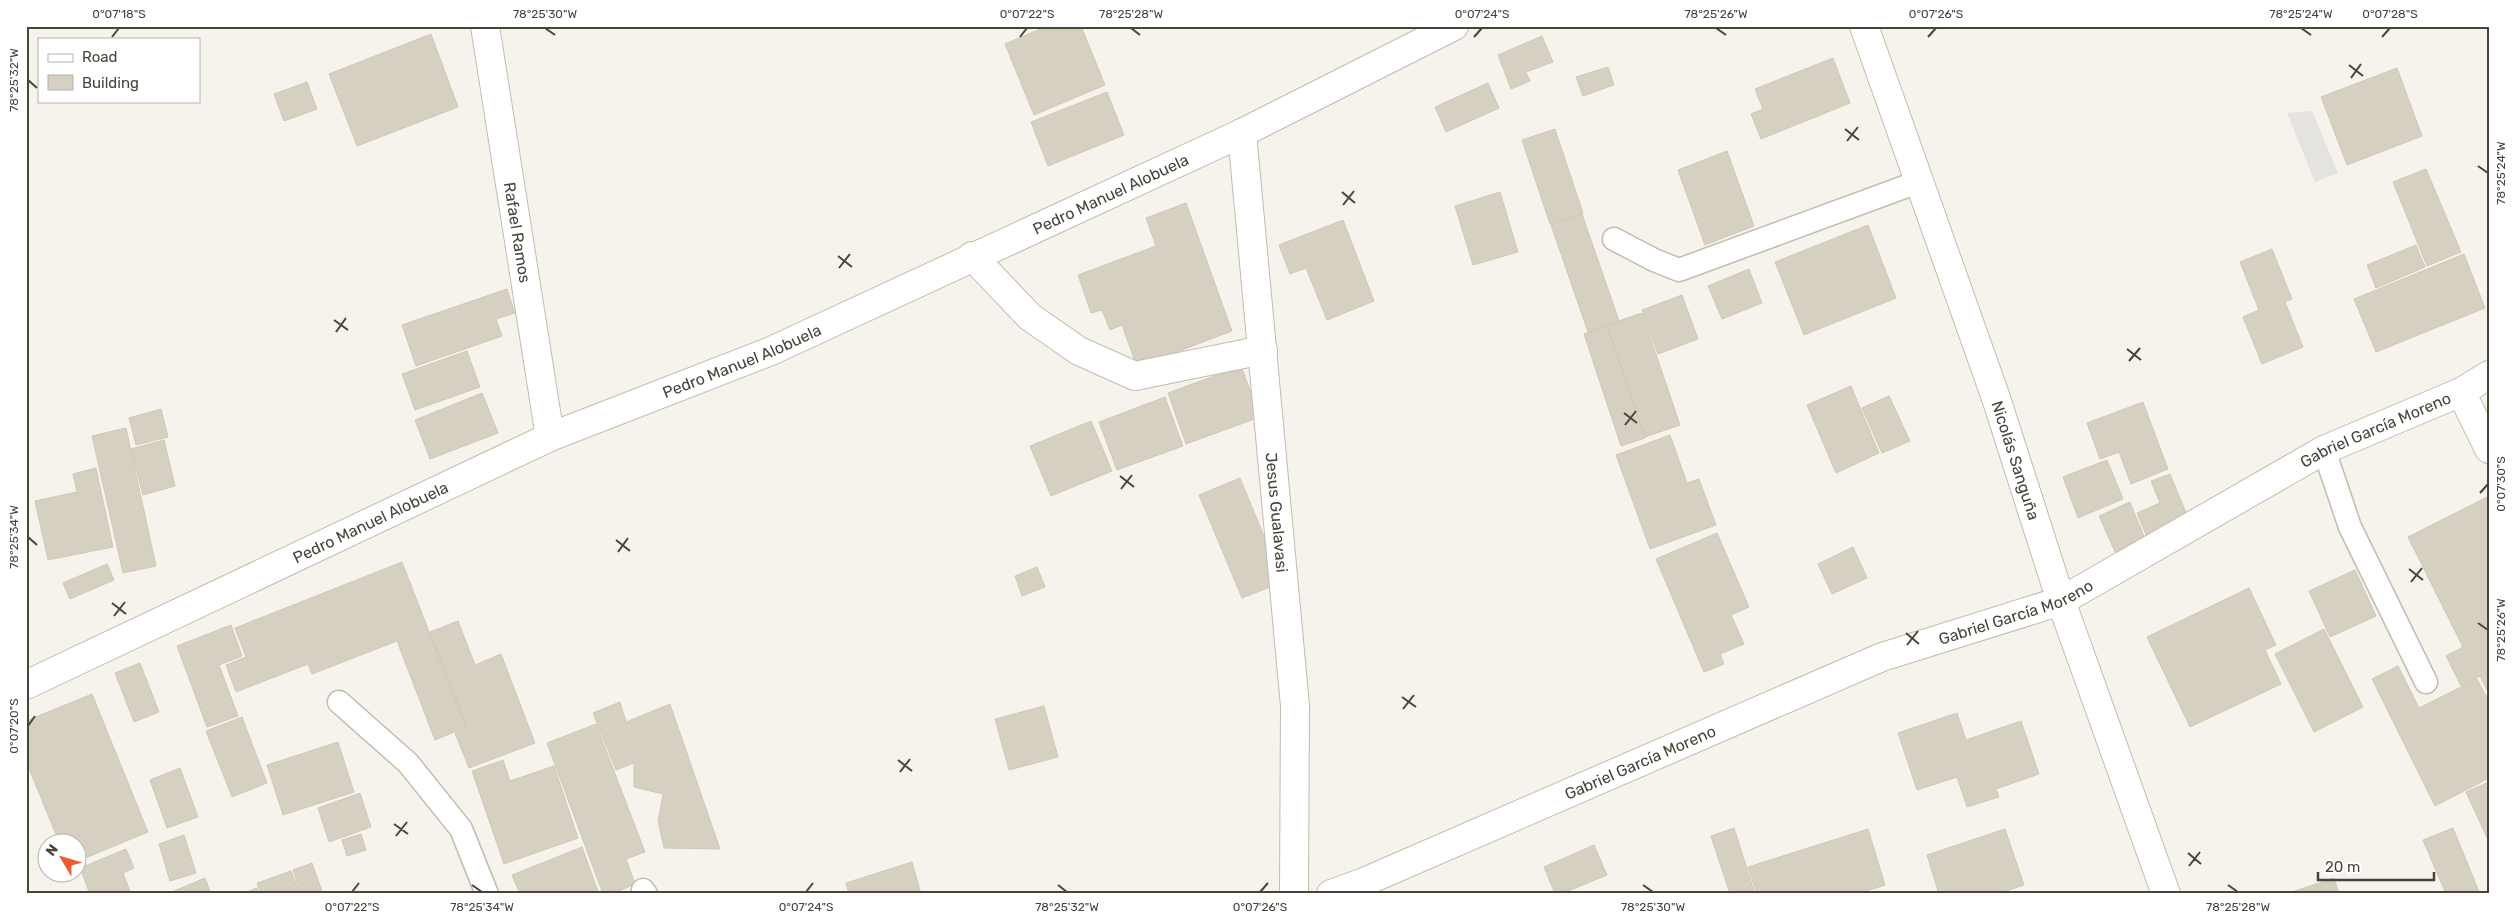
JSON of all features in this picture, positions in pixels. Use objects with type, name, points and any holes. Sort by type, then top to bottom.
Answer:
[{"type":"street","name":"Rafael Ramos","points":[[485,26],[550,437]]},
{"type":"street","name":"Pedro Manuel Alobuela","points":[[26,685],[550,437],[771,351],[1242,132],[1454,26]]},
{"type":"street","name":"Nicolás Sanguña","points":[[1864,26],[1996,398],[2061,601],[2166,894]]},
{"type":"street","name":"Jesus Gualavasi","points":[[1242,132],[1295,706],[1294,894]]},
{"type":"street","points":[[972,256],[1030,317],[1079,351],[1135,376],[1263,350]]},
{"type":"street","name":"Gabriel García Moreno","points":[[1331,894],[1365,888],[1882,657],[2061,601],[2324,450],[2461,392],[2489,375]]},
{"type":"street","points":[[2461,392],[2489,449]]},
{"type":"lane","points":[[1614,239],[1654,260],[1679,270],[1918,182]]},
{"type":"lane","points":[[2324,450],[2350,527],[2426,682]]},
{"type":"lane","points":[[339,702],[408,763],[461,828],[487,894]]},
{"type":"shaded area","points":[[2312,111],[2338,173],[2315,182],[2287,113]]},
{"type":"building","points":[[1047,26],[1081,26],[1105,85],[1034,115],[1005,44]]},
{"type":"building","points":[[431,34],[458,107],[357,146],[329,74]]},
{"type":"building","points":[[1542,36],[1553,62],[1526,72],[1530,81],[1511,89],[1498,55]]},
{"type":"building","points":[[1833,58],[1850,103],[1761,139],[1751,114],[1763,109],[1755,89]]},
{"type":"building","points":[[1608,67],[1614,85],[1583,96],[1576,77]]},
{"type":"building","points":[[2397,68],[2422,136],[2347,165],[2321,97]]},
{"type":"building","points":[[307,82],[317,109],[284,121],[274,94]]},
{"type":"building","points":[[1488,83],[1499,108],[1446,132],[1435,107]]},
{"type":"building","points":[[1107,92],[1124,135],[1048,166],[1031,122]]},
{"type":"building","points":[[1555,129],[1583,213],[1550,224],[1522,140]]},
{"type":"building","points":[[1727,151],[1754,226],[1705,245],[1678,170]]},
{"type":"building","points":[[2426,169],[2461,252],[2427,266],[2393,182]]},
{"type":"building","points":[[1500,192],[1518,252],[1473,265],[1455,206]]},
{"type":"building","points":[[1186,203],[1232,331],[1137,367],[1122,325],[1110,330],[1102,310],[1091,313],[1078,275],[1156,246],[1146,218]]},
{"type":"building","points":[[1582,214],[1619,321],[1588,332],[1551,225]]},
{"type":"building","points":[[1343,220],[1374,301],[1327,320],[1306,268],[1290,274],[1279,245]]},
{"type":"building","points":[[1868,225],[1896,298],[1804,335],[1775,262]]},
{"type":"building","points":[[2416,245],[2425,267],[2376,288],[2367,265]]},
{"type":"building","points":[[2272,249],[2292,299],[2285,302],[2303,347],[2262,364],[2243,317],[2259,310],[2240,262]]},
{"type":"building","points":[[2464,254],[2485,308],[2376,352],[2354,299]]},
{"type":"building","points":[[1749,269],[1762,303],[1722,319],[1708,286]]},
{"type":"building","points":[[507,289],[515,313],[496,319],[502,336],[416,366],[402,325]]},
{"type":"building","points":[[1682,295],[1698,339],[1658,354],[1642,310]]},
{"type":"building","points":[[1642,313],[1680,425],[1645,437],[1607,325]]},
{"type":"building","points":[[1607,326],[1645,438],[1621,446],[1584,334]]},
{"type":"building","points":[[467,351],[480,387],[415,410],[402,374]]},
{"type":"building","points":[[1241,366],[1260,417],[1186,444],[1168,393]]},
{"type":"building","points":[[1851,386],[1879,453],[1836,473],[1807,405]]},
{"type":"building","points":[[482,393],[498,433],[430,459],[415,420]]},
{"type":"building","points":[[1889,396],[1910,441],[1882,453],[1862,408]]},
{"type":"building","points":[[1165,397],[1183,446],[1117,470],[1099,422]]},
{"type":"building","points":[[2143,402],[2168,469],[2131,484],[2119,452],[2100,459],[2087,423]]},
{"type":"building","points":[[161,409],[168,437],[136,445],[129,418]]},
{"type":"building","points":[[1091,421],[1112,471],[1051,496],[1030,446]]},
{"type":"building","points":[[126,428],[156,566],[123,573],[92,436]]},
{"type":"building","points":[[1670,435],[1687,483],[1699,479],[1716,525],[1650,549],[1616,455]]},
{"type":"building","points":[[164,440],[175,486],[143,495],[131,449]]},
{"type":"building","points":[[2107,460],[2123,499],[2078,518],[2063,477]]},
{"type":"building","points":[[96,468],[113,547],[48,560],[35,501],[77,492],[73,474]]},
{"type":"building","points":[[2170,474],[2189,520],[2147,537],[2137,513],[2160,503],[2151,481]]},
{"type":"building","points":[[1240,478],[1283,582],[1242,598],[1199,495]]},
{"type":"building","points":[[2489,496],[2489,694],[2480,676],[2461,686],[2446,656],[2463,647],[2408,537]]},
{"type":"building","points":[[2130,502],[2145,539],[2115,552],[2099,516]]},
{"type":"building","points":[[1717,533],[1749,607],[1731,615],[1744,644],[1720,654],[1724,664],[1704,672],[1656,559]]},
{"type":"building","points":[[1853,547],[1867,578],[1832,594],[1818,564]]},
{"type":"building","points":[[402,562],[466,727],[435,740],[397,641],[312,674],[308,664],[236,692],[226,665],[246,657],[235,628]]},
{"type":"building","points":[[107,564],[114,580],[70,599],[63,583]]},
{"type":"building","points":[[1037,567],[1045,587],[1022,596],[1015,576]]},
{"type":"building","points":[[2355,570],[2376,616],[2330,637],[2309,591]]},
{"type":"building","points":[[2249,588],[2276,645],[2265,650],[2281,684],[2190,727],[2147,637]]},
{"type":"building","points":[[458,621],[475,665],[501,654],[535,743],[469,768],[455,733],[467,728],[430,632]]},
{"type":"building","points":[[231,625],[242,656],[219,665],[238,716],[207,727],[177,646]]},
{"type":"building","points":[[2324,629],[2363,707],[2314,732],[2275,654]]},
{"type":"building","points":[[140,663],[159,712],[134,722],[115,673]]},
{"type":"building","points":[[2398,666],[2419,708],[2477,679],[2489,702],[2489,778],[2435,806],[2372,679]]},
{"type":"building","points":[[92,694],[148,832],[88,857],[88,832],[55,832],[26,761],[26,721]]},
{"type":"building","points":[[620,702],[626,722],[670,704],[720,849],[664,848],[658,821],[663,794],[634,787],[634,763],[616,770],[593,713]]},
{"type":"building","points":[[1044,706],[1058,757],[1009,770],[995,719]]},
{"type":"building","points":[[1957,713],[1966,740],[2021,721],[2039,774],[1996,789],[1999,797],[1967,807],[1957,777],[1917,790],[1898,733]]},
{"type":"building","points":[[242,717],[267,783],[232,797],[206,731]]},
{"type":"building","points":[[596,724],[645,852],[626,859],[635,884],[612,894],[603,894],[547,743]]},
{"type":"building","points":[[338,742],[354,792],[283,815],[267,765]]},
{"type":"building","points":[[503,760],[510,781],[554,766],[578,838],[504,864],[472,771]]},
{"type":"building","points":[[180,768],[198,817],[167,828],[150,780]]},
{"type":"building","points":[[2489,782],[2489,842],[2466,792]]},
{"type":"building","points":[[360,793],[371,827],[329,842],[318,808]]},
{"type":"building","points":[[1734,828],[1755,894],[1730,894],[1711,836]]},
{"type":"building","points":[[2453,828],[2480,894],[2446,894],[2423,840]]},
{"type":"building","points":[[1868,829],[1885,885],[1857,894],[1757,894],[1748,867]]},
{"type":"building","points":[[2005,829],[2024,885],[1997,894],[1939,894],[1927,855]]},
{"type":"building","points":[[361,834],[366,850],[347,856],[342,840]]},
{"type":"building","points":[[184,835],[196,873],[170,881],[159,844]]},
{"type":"building","points":[[1594,845],[1607,875],[1561,894],[1555,894],[1544,867]]},
{"type":"building","points":[[582,847],[599,894],[520,894],[512,875]]},
{"type":"building","points":[[126,849],[134,868],[123,873],[131,894],[90,894],[85,882],[88,882],[88,865]]},
{"type":"building","points":[[912,862],[921,894],[849,894],[846,883]]},
{"type":"building","points":[[312,863],[323,894],[301,894],[293,870]]},
{"type":"building","points":[[291,871],[300,894],[261,894],[257,883]]},
{"type":"building","points":[[205,878],[211,894],[167,894]]},
{"type":"building","points":[[2334,878],[2339,894],[2286,894]]},
{"type":"building","points":[[257,888],[259,894],[241,894]]}]
